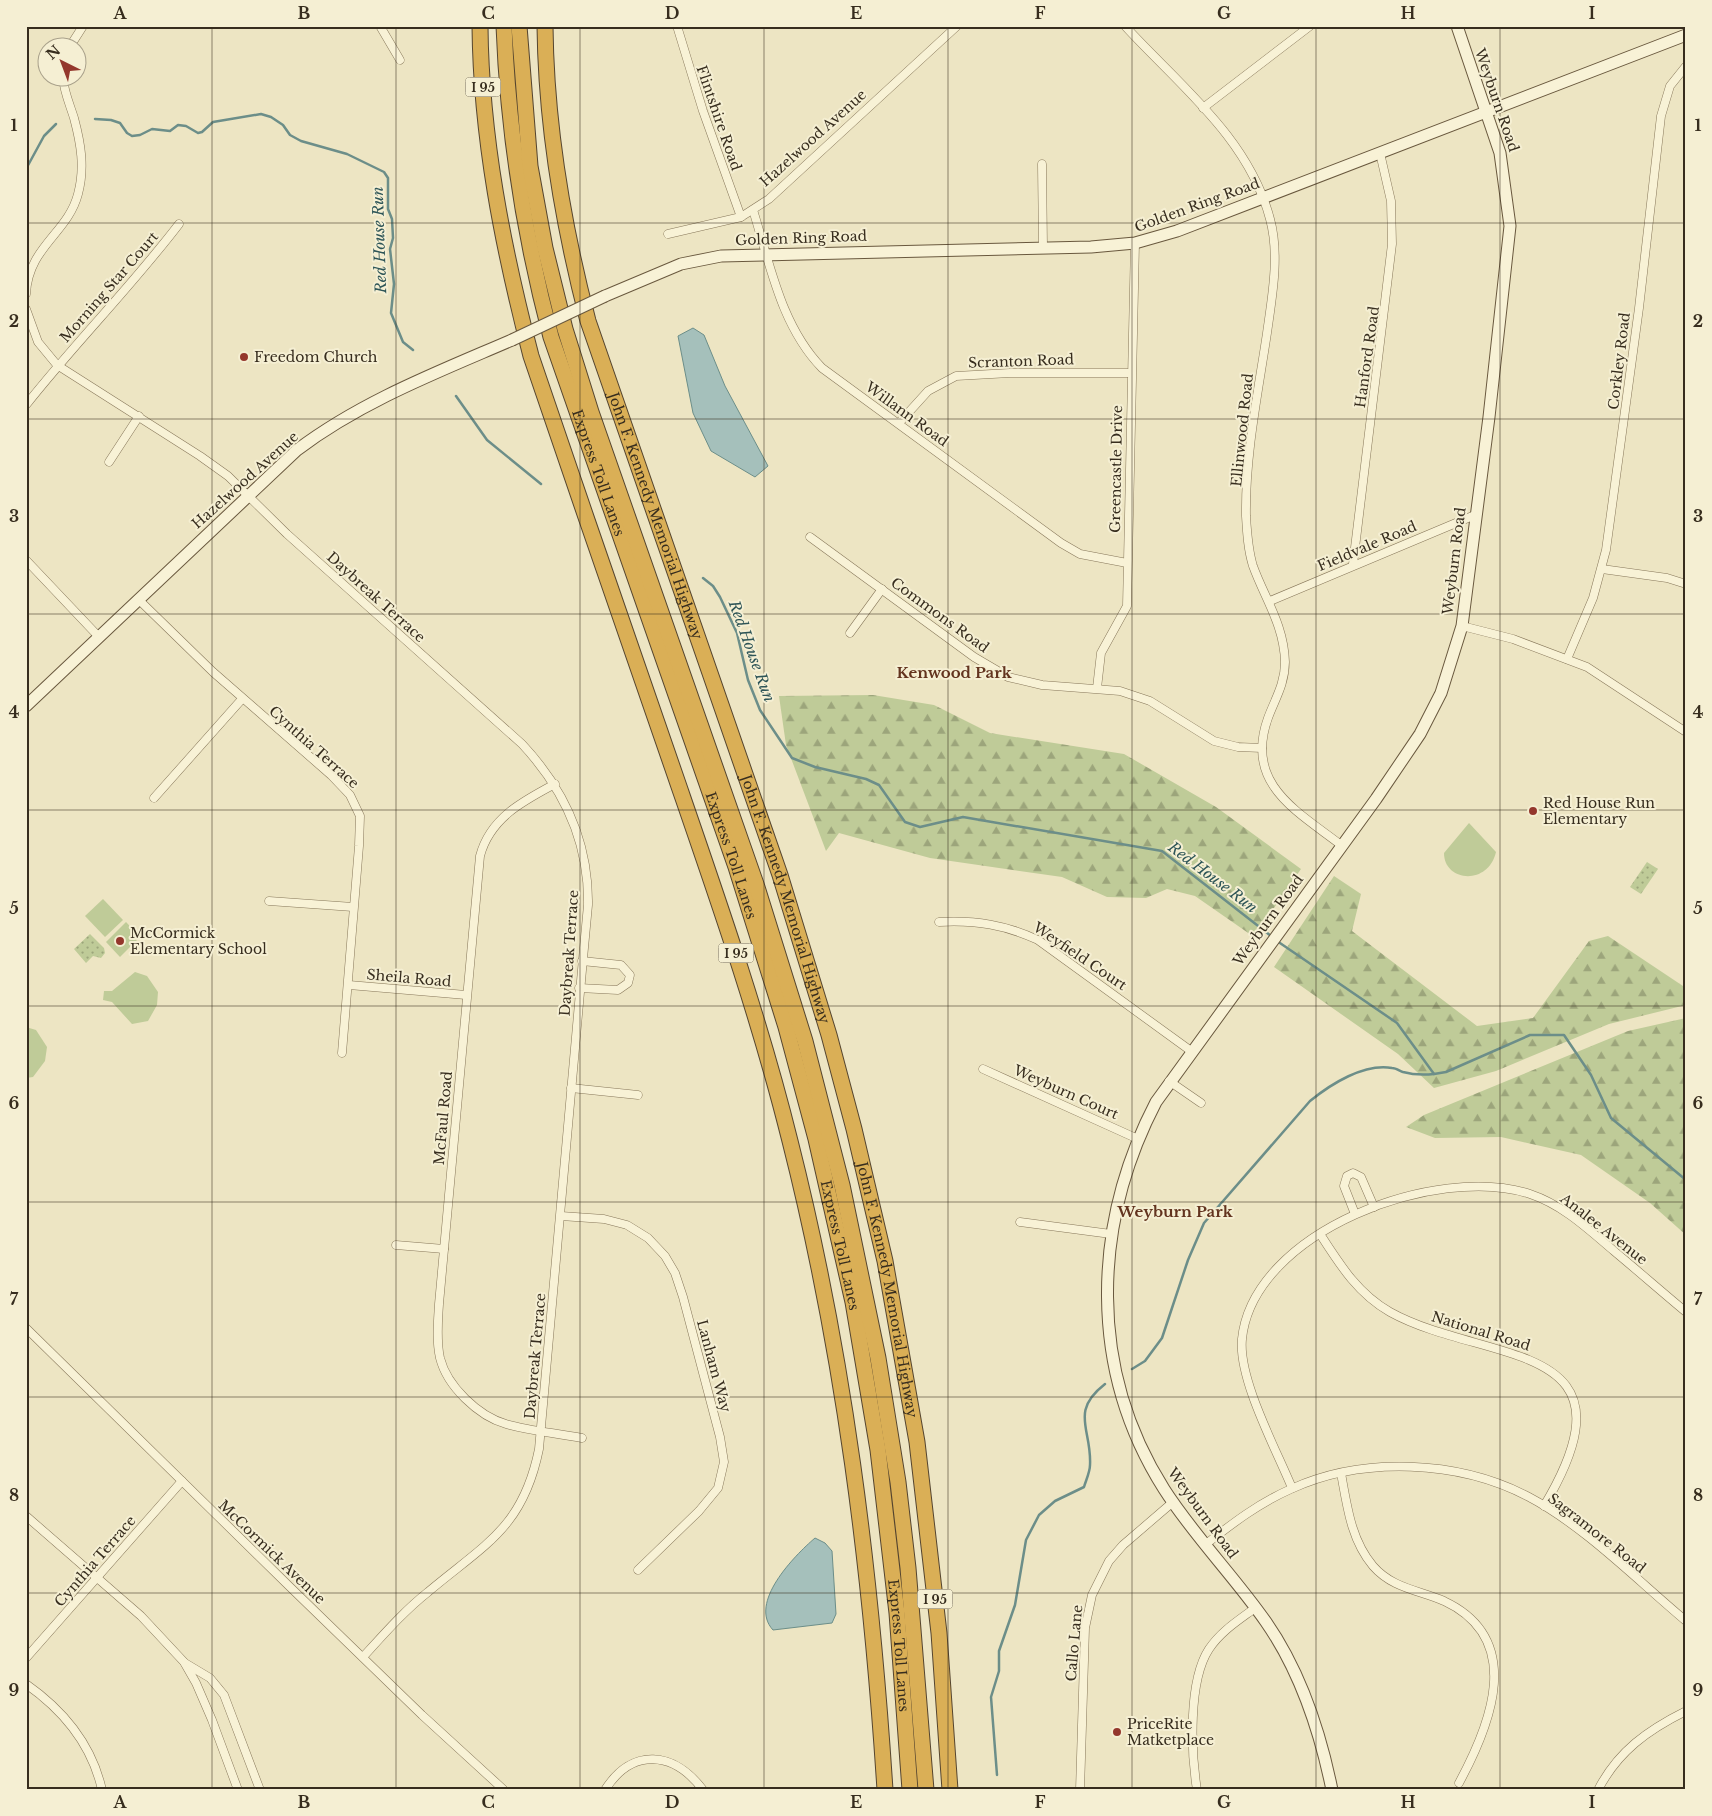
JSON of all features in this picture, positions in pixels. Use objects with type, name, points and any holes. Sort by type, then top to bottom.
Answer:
[{"type":"highway","name":"I 95","points":[[480,26],[486,126],[497,209],[512,282],[531,356],[733,942],[783,1114],[814,1247],[850,1441],[865,1547],[885,1790]]},
{"type":"highway","name":"Express Toll Lanes","points":[[504,26],[509,109],[519,192],[533,265],[551,337],[756,932],[797,1067],[832,1204],[859,1335],[884,1499],[899,1630],[910,1790]]},
{"type":"highway","name":"Express Toll Lanes","points":[[519,26],[525,115],[532,174],[548,265],[565,329],[756,884],[809,1057],[842,1186],[878,1358],[898,1482],[909,1576],[926,1790]]},
{"type":"highway","name":"John F. Kennedy Memorial Highway","points":[[545,26],[549,111],[556,165],[571,252],[588,322],[780,875],[829,1036],[869,1190],[903,1360],[923,1492],[939,1633],[950,1790]]},
{"type":"street","points":[[75,38],[83,26]]},
{"type":"street","points":[[380,26],[400,60]]},
{"type":"street","name":"Flintshire Road","points":[[677,26],[702,111],[741,217]]},
{"type":"street","name":"Hazelwood Avenue","points":[[668,234],[741,217],[769,200],[957,26]]},
{"type":"street","name":"Ellinwood Road","points":[[1125,26],[1234,142],[1253,174],[1273,229],[1274,272],[1248,471],[1246,513],[1249,549],[1253,564],[1270,601],[1283,645],[1284,676],[1281,690],[1264,731],[1262,748],[1266,775],[1279,795],[1296,811],[1341,845]]},
{"type":"street","points":[[1203,108],[1310,26]]},
{"type":"street","name":"Weyburn Road","points":[[1332,1790],[1320,1739],[1298,1680],[1274,1635],[1173,1502],[1156,1474],[1132,1425],[1115,1364],[1106,1293],[1111,1234],[1125,1175],[1138,1138],[1156,1102],[1420,734],[1441,693],[1462,626],[1489,417],[1510,232],[1505,173],[1457,26]]},
{"type":"street","name":"Golden Ring Road","points":[[606,296],[681,264],[721,256],[766,253],[1043,248],[1135,244],[1177,231],[1686,35]]},
{"type":"street","name":"Corkley Road","points":[[1568,658],[1602,569],[1624,418],[1661,116],[1670,86],[1686,66]]},
{"type":"street","points":[[26,294],[27,283],[35,262],[44,245],[71,211],[81,183],[81,149],[66,88]]},
{"type":"street","name":"Hanford Road","points":[[1353,564],[1392,244],[1391,201],[1380,153]]},
{"type":"street","points":[[1042,164],[1043,248]]},
{"type":"street","name":"Willann Road","points":[[753,210],[785,312],[806,350],[831,375],[1061,543],[1080,554],[1126,563]]},
{"type":"street","name":"Morning Star Court","points":[[26,405],[57,365],[135,279],[179,224]]},
{"type":"street","name":"Greencastle Drive","points":[[1097,688],[1101,653],[1127,606],[1126,563],[1135,244]]},
{"type":"street","points":[[26,259],[35,262]]},
{"type":"street","name":"Hazelwood Avenue","points":[[26,706],[297,450],[357,410],[606,296]]},
{"type":"street","name":"Daybreak Terrace","points":[[26,308],[28,320],[38,342],[57,365],[213,464],[249,494],[287,534],[517,738],[544,768],[555,784],[577,831],[586,870],[588,905],[579,988],[561,1216],[536,1462],[529,1488],[510,1521],[484,1547],[406,1612],[364,1657]]},
{"type":"street","name":"Scranton Road","points":[[899,423],[928,391],[956,376],[1010,373],[1131,372]]},
{"type":"street","points":[[109,462],[139,416]]},
{"type":"street","name":"Fieldvale Road","points":[[1270,601],[1353,564],[1475,515]]},
{"type":"street","name":"Commons Road","points":[[810,537],[974,657],[1008,677],[1042,685],[1120,691],[1150,701],[1214,742],[1238,747],[1262,748]]},
{"type":"street","points":[[26,560],[99,637]]},
{"type":"street","points":[[1602,569],[1667,578],[1686,584]]},
{"type":"street","points":[[850,633],[882,590]]},
{"type":"street","name":"Cynthia Terrace","points":[[138,600],[242,699],[330,775],[354,801],[360,822],[349,985],[342,1053]]},
{"type":"street","points":[[1462,626],[1513,639],[1568,658],[1601,675],[1686,732]]},
{"type":"street","points":[[154,798],[242,699]]},
{"type":"street","name":"McFaul Road","points":[[555,784],[524,801],[506,814],[491,830],[483,844],[480,856],[466,995],[438,1337],[440,1360],[447,1373],[470,1403],[492,1419],[505,1424],[582,1438]]},
{"type":"street","points":[[269,901],[353,907]]},
{"type":"street","name":"Weyfield Court","points":[[939,922],[990,923],[1018,931],[1038,940],[1191,1051]]},
{"type":"street","points":[[579,988],[618,990],[628,983],[630,975],[622,965],[582,961]]},
{"type":"street","name":"Sheila Road","points":[[349,985],[466,995]]},
{"type":"street","name":"Weyburn Court","points":[[983,1069],[1138,1138]]},
{"type":"street","points":[[1170,1081],[1201,1102]]},
{"type":"street","points":[[571,1088],[638,1095]]},
{"type":"street","points":[[1355,1214],[1344,1186],[1347,1176],[1353,1173],[1362,1177],[1374,1206]]},
{"type":"street","name":"Analee Avenue","points":[[1292,1488],[1245,1373],[1242,1339],[1250,1308],[1267,1278],[1287,1259],[1320,1234],[1355,1214],[1374,1206],[1422,1193],[1464,1186],[1498,1187],[1529,1194],[1551,1203],[1570,1215],[1686,1312]]},
{"type":"street","name":"Lanham Way","points":[[561,1216],[604,1219],[627,1225],[648,1238],[665,1256],[675,1273],[683,1297],[720,1437],[724,1462],[718,1488],[699,1511],[638,1570]]},
{"type":"street","points":[[1020,1222],[1111,1234]]},
{"type":"street","name":"National Road","points":[[1320,1234],[1358,1287],[1390,1312],[1418,1325],[1524,1356],[1543,1365],[1558,1378],[1571,1397],[1575,1408],[1574,1437],[1563,1469],[1544,1506]]},
{"type":"street","points":[[396,1245],[444,1249]]},
{"type":"street","name":"McCormick Avenue","points":[[26,1328],[422,1715],[504,1790]]},
{"type":"street","name":"Sagramore Road","points":[[1206,1544],[1248,1512],[1292,1488],[1341,1473],[1395,1468],[1448,1471],[1497,1483],[1544,1506],[1570,1524],[1686,1620]]},
{"type":"street","points":[[1341,1473],[1356,1538],[1374,1566],[1392,1582],[1441,1600],[1458,1610],[1480,1631],[1491,1652],[1495,1685],[1492,1707],[1474,1754],[1459,1783]]},
{"type":"street","name":"Cynthia Terrace","points":[[26,1658],[182,1481]]},
{"type":"street","name":"Callo Lane","points":[[1080,1790],[1085,1628],[1092,1595],[1109,1561],[1123,1545],[1173,1502]]},
{"type":"street","points":[[26,1516],[96,1579],[141,1616],[184,1662],[196,1683],[212,1720],[238,1790]]},
{"type":"street","points":[[1197,1790],[1193,1752],[1197,1675],[1203,1660],[1218,1638],[1255,1608]]},
{"type":"street","points":[[184,1662],[210,1678],[224,1694],[260,1790]]},
{"type":"street","points":[[26,1684],[60,1712],[87,1746],[102,1790]]},
{"type":"street","points":[[1598,1790],[1612,1766],[1630,1746],[1656,1726],[1686,1711]]},
{"type":"street","points":[[605,1790],[618,1772],[632,1764],[650,1759],[674,1763],[684,1768],[703,1790]]},
{"type":"green space","points":[[873,695],[934,705],[990,733],[1124,754],[1216,807],[1301,869],[1254,937],[1195,896],[1167,889],[1146,898],[1107,897],[1062,877],[930,858],[839,833],[826,851],[786,745],[779,696]]},
{"type":"green space","points":[[1469,823],[1496,852],[1491,863],[1484,871],[1476,875],[1467,876],[1451,870],[1446,863],[1444,853]]},
{"type":"green space","points":[[1647,862],[1658,869],[1641,894],[1630,887]]},
{"type":"green space","points":[[1334,876],[1361,894],[1352,931],[1477,1026],[1533,1018],[1589,941],[1608,936],[1686,988],[1686,1005],[1609,1024],[1496,1071],[1434,1088],[1398,1054],[1274,967]]},
{"type":"green space","points":[[103,899],[123,920],[105,937],[85,916]]},
{"type":"green space","points":[[126,922],[140,937],[120,957],[106,942]]},
{"type":"green space","points":[[90,934],[104,948],[105,953],[101,958],[93,956],[86,963],[74,949]]},
{"type":"green space","points":[[135,972],[147,976],[158,992],[157,1005],[148,1021],[132,1024],[112,1002],[103,1000],[104,991],[112,991]]},
{"type":"green space","points":[[1686,1018],[1686,1235],[1650,1203],[1581,1155],[1501,1137],[1435,1138],[1406,1127],[1424,1115],[1628,1031]]},
{"type":"green space","points":[[26,1027],[36,1030],[47,1047],[45,1061],[33,1077],[26,1078]]},
{"type":"water","points":[[693,328],[704,335],[725,386],[768,466],[755,477],[711,451],[693,413],[678,336]]},
{"type":"water","points":[[815,1538],[825,1543],[832,1551],[836,1614],[832,1623],[773,1630],[767,1619],[766,1607],[770,1594],[786,1568]]},
{"type":"waterway","name":"Red House Run","points":[[95,119],[111,120],[120,123],[127,133],[132,136],[140,135],[152,129],[170,131],[178,125],[186,126],[198,133],[202,132],[213,122],[261,114],[271,117],[283,125],[290,135],[301,141],[347,154],[384,172],[388,178],[388,209],[392,219],[393,238],[390,249],[394,284],[391,313],[403,342],[413,350]]},
{"type":"waterway","name":"Red House Run","points":[[26,169],[44,136],[56,124]]},
{"type":"waterway","name":"Red House Run","points":[[456,396],[487,440],[541,484]]},
{"type":"waterway","name":"Red House Run","points":[[703,578],[713,586],[720,597],[737,633],[748,680],[760,710],[792,758],[815,767],[866,779],[879,785],[905,822],[920,827],[963,817],[1162,851],[1271,936]]},
{"type":"waterway","name":"Red House Run","points":[[1277,941],[1397,1023],[1434,1074],[1446,1072],[1530,1035],[1564,1035],[1591,1075],[1611,1118],[1686,1180]]},
{"type":"waterway","points":[[1132,1369],[1145,1361],[1162,1338],[1188,1260],[1204,1223],[1310,1101],[1348,1076],[1370,1069],[1381,1067],[1392,1068],[1411,1074],[1434,1074]]},
{"type":"waterway","points":[[997,1775],[991,1697],[999,1671],[999,1651],[1015,1605],[1026,1540],[1039,1515],[1055,1501],[1084,1487],[1090,1465],[1085,1412],[1094,1394],[1105,1384]]},
{"type":"place","name":"Freedom Church","points":[[244,357]]},
{"type":"place","name":"Red House Run Elementary","points":[[1533,811]]},
{"type":"place","name":"McCormick Elementary School","points":[[120,941]]},
{"type":"place","name":"PriceRite Matketplace","points":[[1117,1732]]},
{"type":"district","name":"Kenwood Park","points":[[954,672]]},
{"type":"district","name":"Weyburn Park","points":[[1175,1211]]}]
